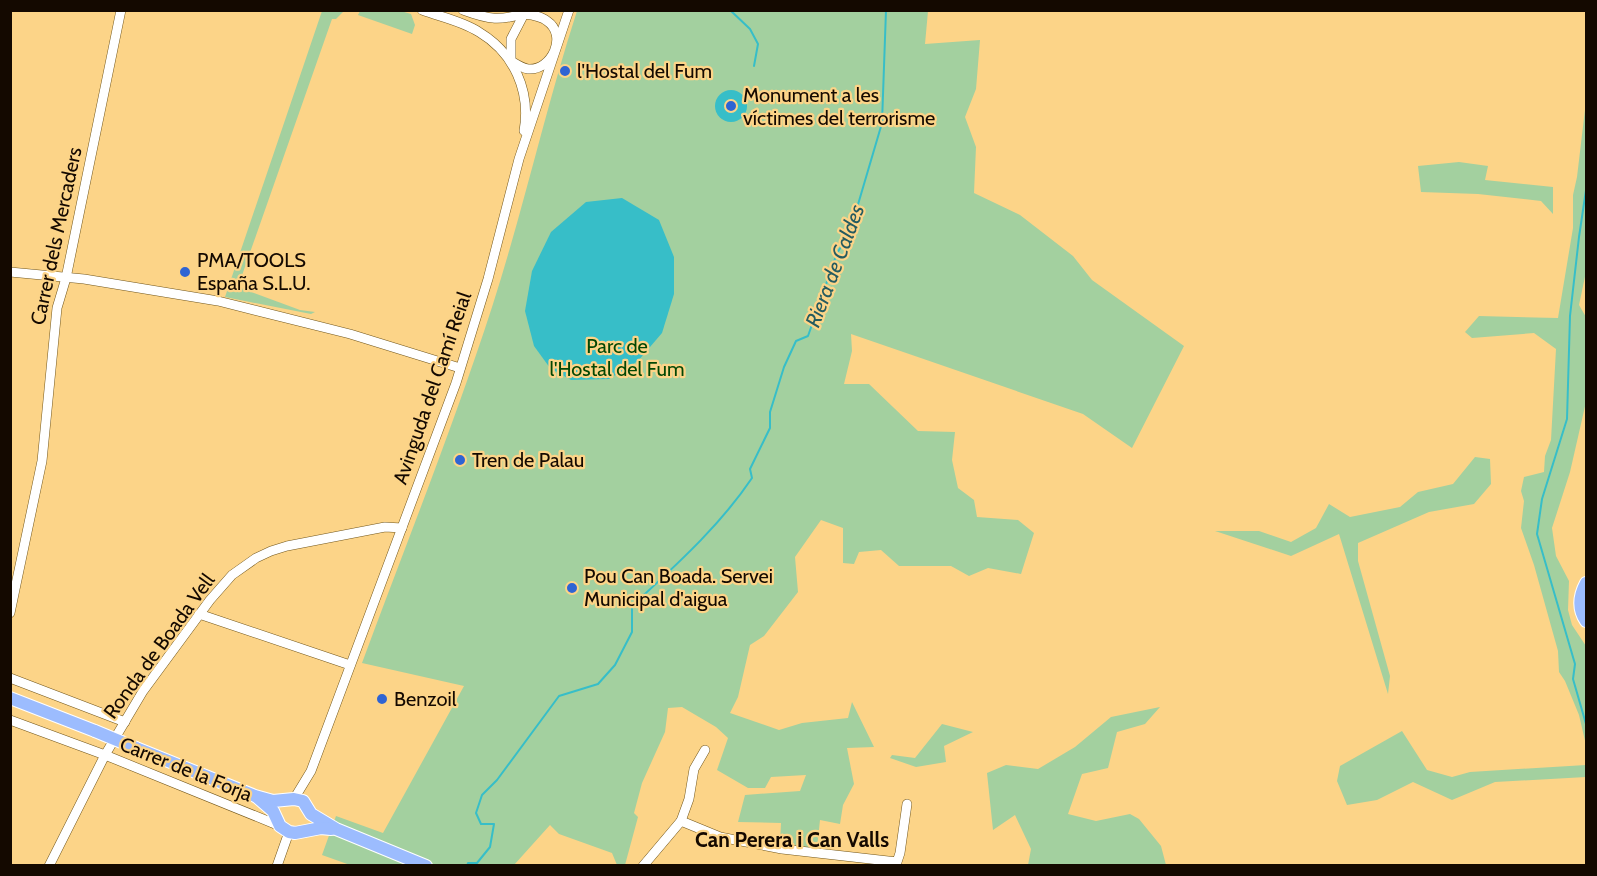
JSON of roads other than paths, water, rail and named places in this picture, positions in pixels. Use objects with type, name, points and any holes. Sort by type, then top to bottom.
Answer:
[{"type":"main road","points":[[1587,583],[1581,595],[1581,608],[1587,621]]},
{"type":"main road","points":[[10,700],[33,706],[255,796],[273,801],[303,801],[309,810],[336,829],[426,866]]},
{"type":"main road","points":[[255,796],[273,811],[282,825],[295,833],[321,828],[336,829]]},
{"type":"main road","points":[[282,825],[279,808],[290,800]]},
{"type":"main road","points":[[303,830],[310,821],[309,810]]},
{"type":"street","name":"Carrer dels Mercaders","points":[[10,613],[42,461],[57,308],[66,278],[121,10]]},
{"type":"street","points":[[422,10],[479,32],[495,44],[511,61],[526,101],[519,159]]},
{"type":"street","points":[[463,10],[486,18],[503,20],[535,10]]},
{"type":"street","name":"Avinguda del Camí Reial","points":[[290,800],[310,771],[460,368],[488,279],[519,159],[569,10]]},
{"type":"street","points":[[511,61],[511,39],[524,14]]},
{"type":"street","points":[[511,61],[527,69],[534,69],[550,58],[557,48],[557,38],[550,23],[538,16],[524,14]]},
{"type":"street","points":[[10,272],[84,279],[228,303],[340,331],[460,368]]},
{"type":"street","name":"Ronda de Boada Vell","points":[[49,866],[105,755],[143,691],[199,614],[232,575],[256,558],[271,551],[385,527],[402,528]]},
{"type":"street","points":[[199,614],[350,665]]},
{"type":"street","points":[[10,678],[125,722]]},
{"type":"street","name":"Carrer de la Forja","points":[[10,720],[282,825]]},
{"type":"street","points":[[643,866],[681,821],[689,799],[694,769],[705,750]]},
{"type":"street","name":"Avinguda del Camí Reial","points":[[309,810],[310,771]]},
{"type":"street","points":[[681,821],[720,837],[782,849],[897,862],[907,804]]},
{"type":"street","points":[[277,866],[282,825]]},
{"type":"water","points":[[731,90],[742,95],[747,106],[742,117],[731,122],[720,117],[715,106],[720,95]]},
{"type":"water","points":[[622,198],[659,220],[674,257],[674,294],[662,333],[638,361],[609,379],[571,380],[550,368],[534,346],[525,311],[532,271],[551,232],[586,202]]},
{"type":"waterway","points":[[730,10],[750,29],[758,44],[754,66]]},
{"type":"waterway","name":"Riera de Caldes","points":[[467,866],[468,863],[477,863],[490,847],[494,824],[481,824],[476,813],[482,795],[497,780],[559,696],[598,684],[615,665],[632,632],[632,606],[711,529],[752,478],[750,469],[770,428],[770,412],[784,367],[796,341],[808,336],[837,253],[849,235],[882,123],[886,10]]},
{"type":"waterway","points":[[1586,190],[1570,316],[1567,419],[1542,499],[1537,534],[1575,664],[1573,679],[1586,724]]},
{"type":"place","name":"l'Hostal del Fum","points":[[565,71]]},
{"type":"place","name":"Monument a les víctimes del terrorisme","points":[[731,106]]},
{"type":"place","name":"PMA/TOOLS España S.L.U.","points":[[185,272]]},
{"type":"place","name":"Tren de Palau","points":[[460,460]]},
{"type":"place","name":"Pou Can Boada. Servei Municipal d'aigua","points":[[572,588]]},
{"type":"place","name":"Benzoil","points":[[382,699]]},
{"type":"district","name":"Can Perera i Can Valls","points":[[792,840]]},
{"type":"park label","name":"Parc de l'Hostal del Fum","points":[[617,358]]}]
